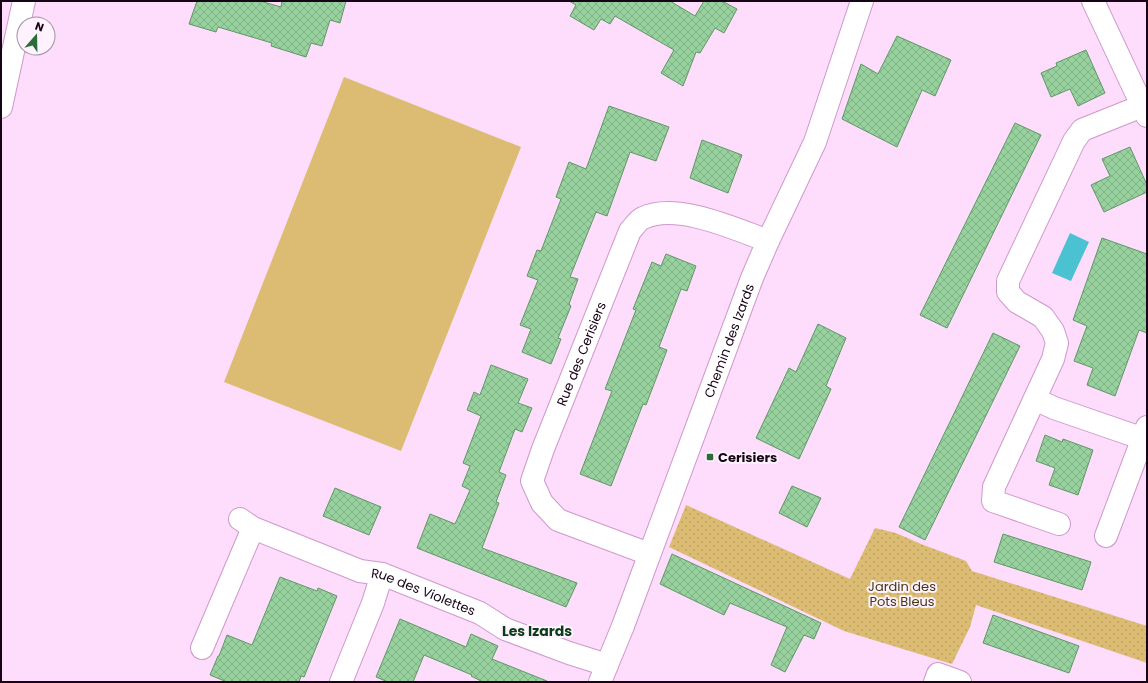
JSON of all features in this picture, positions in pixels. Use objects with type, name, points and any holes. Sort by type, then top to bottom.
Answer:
[{"type":"street","points":[[1,107],[24,1]]},
{"type":"street","name":"Chemin des Izards","points":[[603,674],[623,626],[752,278],[815,142],[862,1]]},
{"type":"street","points":[[1059,524],[993,501],[994,487],[1053,359],[1057,342],[1053,331],[1043,317],[1017,302],[1008,292],[1008,281],[1074,141],[1082,130],[1145,111],[1093,1]]},
{"type":"street","name":"Rue des Cerisiers","points":[[649,554],[558,520],[542,503],[532,481],[544,449],[630,231],[642,218],[665,213],[691,215],[768,241]]},
{"type":"street","points":[[1035,399],[1054,408],[1146,435],[1106,536]]},
{"type":"street","name":"Rue des Violettes","points":[[202,648],[246,524],[360,571],[382,574],[480,613],[505,629],[569,653],[603,674]]},
{"type":"street","points":[[341,682],[373,603],[382,574]]},
{"type":"street","points":[[935,682],[938,674],[960,682]]},
{"type":"green space","points":[[344,77],[521,147],[401,451],[224,382]]},
{"type":"green space","name":"Jardin des Pots Bleus","points":[[686,505],[850,579],[875,528],[896,533],[966,561],[972,571],[1147,626],[1147,663],[976,605],[970,627],[952,664],[844,631],[669,547]]},
{"type":"water","points":[[1070,233],[1089,242],[1071,281],[1052,273]]},
{"type":"building","points":[[197,1],[260,1],[281,7],[282,1],[346,1],[340,23],[330,20],[322,46],[311,43],[306,57],[271,46],[272,43],[218,27],[216,32],[189,24]]},
{"type":"building","points":[[569,1],[670,1],[695,16],[704,1],[722,1],[737,9],[724,33],[715,28],[700,53],[696,52],[683,86],[661,73],[674,50],[615,16],[610,24],[601,19],[594,30],[570,16],[576,5]]},
{"type":"building","points":[[897,36],[951,60],[935,96],[922,90],[897,147],[842,119],[861,64],[878,74]]},
{"type":"building","points":[[1086,50],[1105,93],[1078,106],[1070,89],[1051,97],[1041,73],[1057,66],[1056,63]]},
{"type":"building","points":[[609,106],[669,127],[656,161],[630,152],[607,216],[596,212],[570,277],[578,279],[569,304],[571,306],[558,338],[561,339],[551,364],[522,352],[531,329],[520,325],[538,280],[527,276],[537,250],[541,251],[561,199],[556,197],[569,162],[586,169]]},
{"type":"building","points":[[1015,123],[1041,135],[947,328],[920,315]]},
{"type":"building","points":[[702,140],[742,155],[728,193],[690,178]]},
{"type":"building","points":[[1130,147],[1147,185],[1147,192],[1104,212],[1091,185],[1110,176],[1102,159]]},
{"type":"building","points":[[1102,238],[1147,254],[1147,333],[1139,330],[1115,396],[1087,385],[1093,368],[1074,361],[1087,326],[1073,320]]},
{"type":"building","points":[[666,254],[696,266],[687,291],[681,289],[659,347],[667,350],[646,405],[643,404],[611,486],[580,474],[612,391],[605,389],[636,310],[633,309],[652,262],[661,266]]},
{"type":"building","points":[[818,324],[846,338],[826,386],[831,389],[799,459],[756,438],[789,368],[796,372]]},
{"type":"building","points":[[993,333],[1020,346],[925,540],[899,527]]},
{"type":"building","points":[[491,365],[528,379],[518,403],[532,408],[522,432],[515,429],[499,472],[506,475],[496,502],[499,503],[482,548],[577,583],[566,607],[417,548],[430,514],[455,524],[470,490],[462,486],[470,466],[463,463],[481,416],[467,410],[474,392],[480,395]]},
{"type":"building","points":[[1045,435],[1062,442],[1063,439],[1093,450],[1078,495],[1049,485],[1055,468],[1036,461]]},
{"type":"building","points":[[792,486],[821,498],[807,527],[779,513]]},
{"type":"building","points":[[335,488],[381,507],[369,535],[323,516]]},
{"type":"building","points":[[1003,534],[1091,562],[1082,590],[994,562]]},
{"type":"building","points":[[672,554],[821,623],[814,639],[804,635],[785,672],[771,665],[787,627],[730,603],[724,615],[660,584]]},
{"type":"building","points":[[280,577],[317,591],[318,588],[337,596],[304,677],[301,676],[299,682],[227,682],[210,675],[227,635],[252,645]]},
{"type":"building","points":[[993,615],[1079,646],[1069,673],[983,643]]},
{"type":"building","points":[[400,619],[466,647],[471,634],[498,646],[492,659],[547,681],[483,682],[471,676],[472,675],[424,655],[413,682],[388,682],[376,677]]},
{"type":"place","name":"Cerisiers","points":[[710,457]]},
{"type":"district","name":"Les Izards","points":[[537,631]]}]
